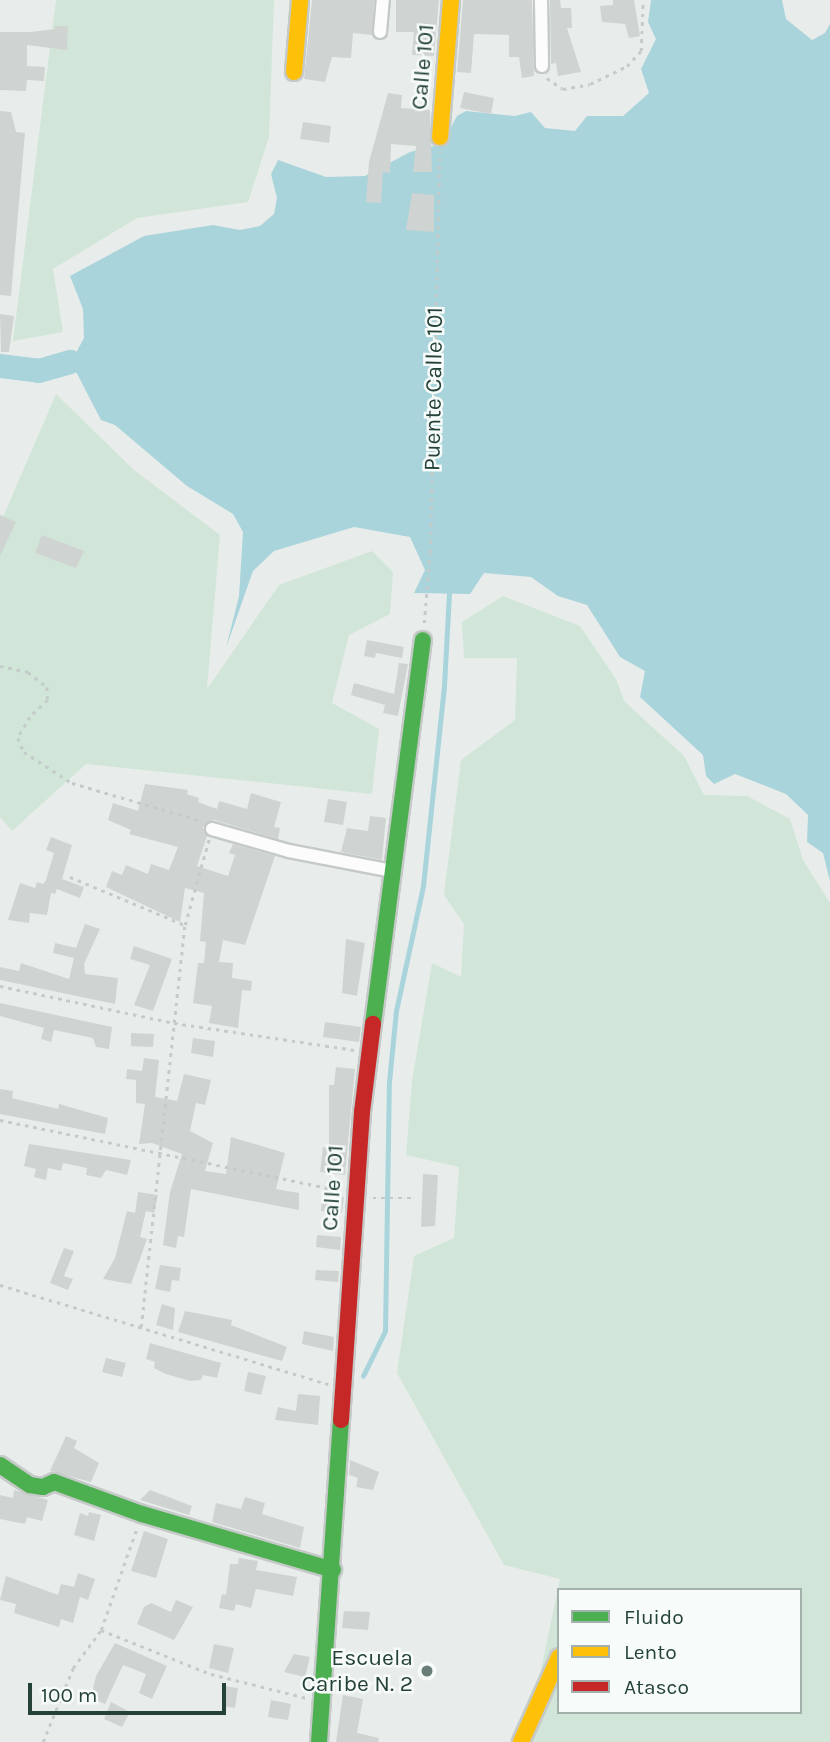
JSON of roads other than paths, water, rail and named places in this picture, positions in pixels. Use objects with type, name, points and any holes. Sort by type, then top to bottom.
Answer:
[{"type":"street","points":[[294,72],[300,0]]},
{"type":"street","points":[[380,32],[383,0]]},
{"type":"street","name":"Calle 101","points":[[440,137],[451,0]]},
{"type":"street","points":[[541,0],[542,66]]},
{"type":"street","name":"Calle 101","points":[[319,1742],[325,1702],[341,1388],[368,1052],[423,640]]},
{"type":"street","points":[[212,829],[289,851],[393,871]]},
{"type":"street","points":[[0,1465],[30,1485],[43,1487],[54,1482],[142,1514],[333,1570]]},
{"type":"street","points":[[521,1742],[557,1661]]},
{"type":"water","points":[[651,0],[782,0],[786,19],[812,40],[825,33],[830,24],[830,881],[823,853],[807,842],[808,815],[786,794],[735,774],[714,784],[706,776],[703,755],[640,697],[645,671],[620,657],[587,605],[558,596],[531,577],[484,573],[470,594],[414,593],[425,570],[410,537],[354,527],[274,551],[253,571],[226,648],[239,596],[243,532],[233,514],[187,486],[115,425],[101,420],[71,362],[84,338],[83,309],[70,276],[144,236],[213,225],[240,230],[260,226],[274,214],[277,198],[271,174],[278,160],[326,177],[365,176],[410,152],[442,144],[457,116],[466,111],[515,116],[531,112],[545,128],[575,131],[587,116],[623,116],[649,93],[641,69],[656,39],[648,22]]},
{"type":"waterway","points":[[0,366],[39,371],[71,362]]},
{"type":"waterway","points":[[363,1376],[385,1331],[389,1082],[396,1011],[423,886],[444,686],[449,594]]},
{"type":"place","name":"Escuela Caribe N. 2","points":[[427,1671]]}]
